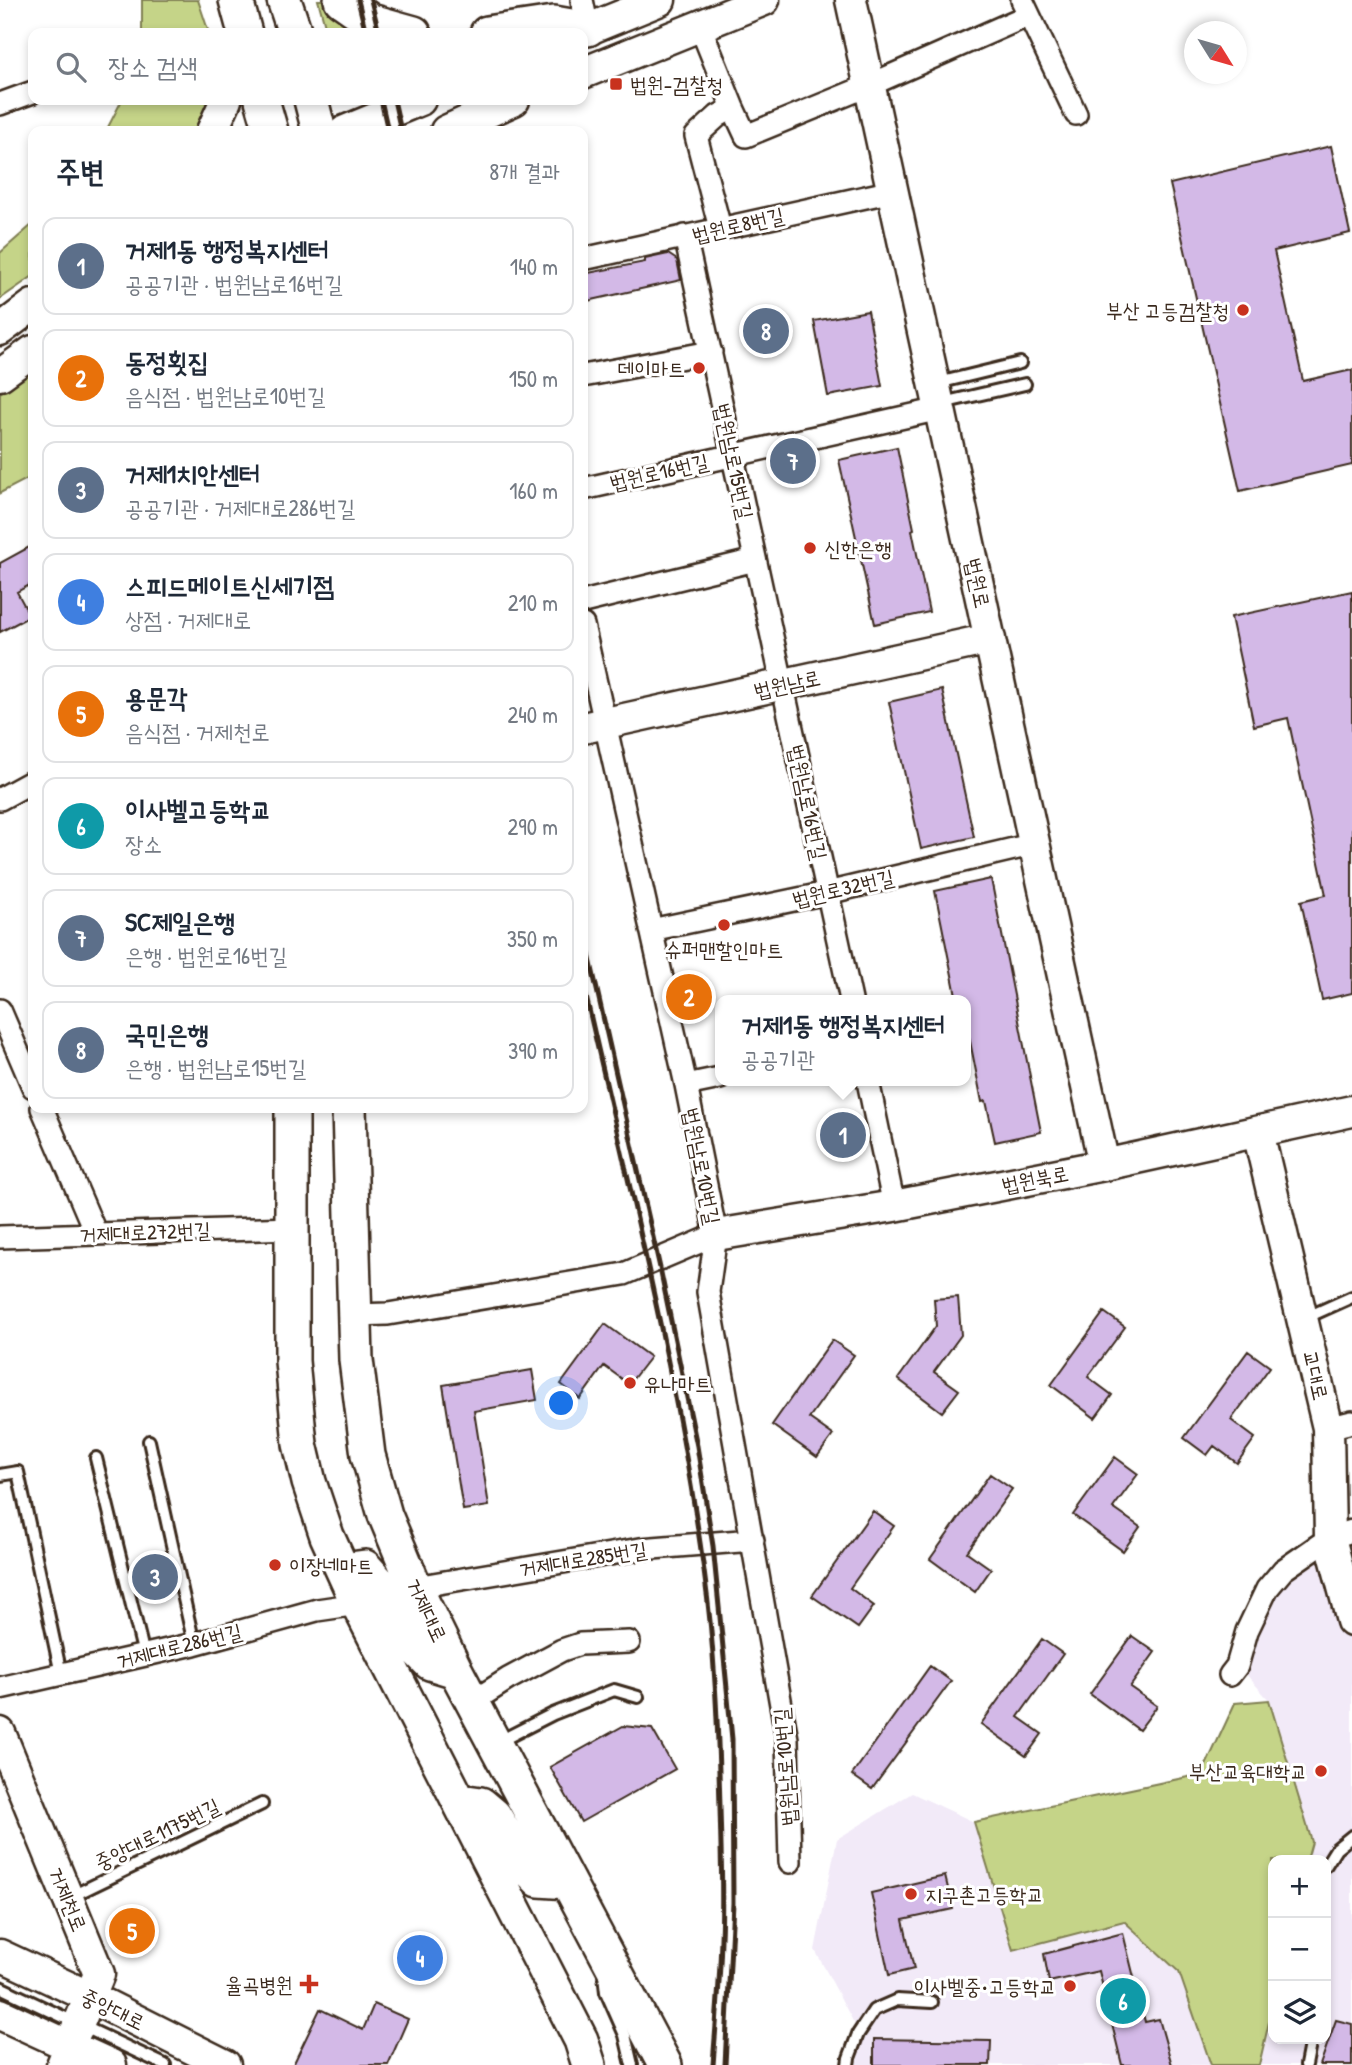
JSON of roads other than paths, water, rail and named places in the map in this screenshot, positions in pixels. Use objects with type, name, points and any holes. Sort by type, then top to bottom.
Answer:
[{"type":"main road","points":[[341,0],[371,21],[396,28]]},
{"type":"main road","points":[[520,28],[583,21],[660,0]]},
{"type":"main road","points":[[588,71],[764,0]]},
{"type":"main road","name":"법원로","points":[[851,0],[1104,1165]]},
{"type":"main road","points":[[214,126],[224,105]]},
{"type":"main road","points":[[263,105],[270,126]]},
{"type":"main road","points":[[312,105],[318,126]]},
{"type":"main road","points":[[357,126],[408,105]]},
{"type":"main road","points":[[457,126],[502,105]]},
{"type":"main road","points":[[483,126],[507,105]]},
{"type":"main road","points":[[0,330],[28,309]]},
{"type":"main road","points":[[0,375],[28,355]]},
{"type":"main road","name":"법원남로","points":[[594,726],[990,639]]},
{"type":"main road","name":"법원북로","points":[[716,1235],[894,1206],[1104,1165],[1352,1111]]},
{"type":"main road","points":[[292,1113],[292,1361],[300,1444],[312,1493],[327,1536],[358,1604],[460,1801],[582,2057]]},
{"type":"main road","name":"거제대로","points":[[349,1113],[354,1315],[361,1410],[368,1455],[385,1515],[415,1587],[456,1671],[665,2065]]},
{"type":"main road","name":"교대로","points":[[1258,1132],[1303,1320],[1340,1425],[1341,1534],[1352,1621]]},
{"type":"main road","points":[[343,1570],[365,1567],[381,1585],[413,1646],[430,1663],[456,1671]]},
{"type":"main road","name":"거제천로","points":[[0,1733],[99,1974],[76,2033]]},
{"type":"main road","points":[[460,1801],[481,1804],[494,1815],[523,1864],[539,1880],[568,1882]]},
{"type":"main road","name":"중앙대로","points":[[0,1955],[111,2065]]},
{"type":"main road","name":"중앙대로","points":[[0,2014],[225,2065]]},
{"type":"street","points":[[700,26],[746,136],[870,85],[1026,8],[1076,114]]},
{"type":"street","points":[[0,104],[28,94]]},
{"type":"street","points":[[720,228],[696,136],[718,116],[733,108]]},
{"type":"street","name":"법원로8번길","points":[[588,258],[893,191]]},
{"type":"street","name":"법원남로15번길","points":[[685,236],[783,685]]},
{"type":"street","points":[[588,375],[711,352]]},
{"type":"street","name":"법원로16번길","points":[[588,488],[733,455],[938,399]]},
{"type":"street","points":[[588,601],[755,560]]},
{"type":"street","name":"법원남로10번길","points":[[588,671],[594,726],[651,930],[716,1235],[708,1292],[787,1739],[790,1862]]},
{"type":"street","name":"법원남로16번길","points":[[783,685],[849,995]]},
{"type":"street","points":[[0,799],[28,784]]},
{"type":"street","name":"법원로32번길","points":[[651,930],[827,893],[1035,844]]},
{"type":"street","points":[[0,1010],[28,1075]]},
{"type":"street","points":[[686,1085],[715,1079]]},
{"type":"street","points":[[869,1086],[894,1206]]},
{"type":"street","points":[[44,1113],[96,1234]]},
{"type":"street","name":"거제대로272번길","points":[[0,1237],[291,1228]]},
{"type":"street","points":[[354,1315],[388,1314],[624,1274],[716,1235]]},
{"type":"street","points":[[1230,1675],[1237,1666],[1247,1631],[1267,1589],[1283,1570],[1341,1534]]},
{"type":"street","name":"거제대로285번길","points":[[415,1587],[640,1549],[753,1540]]},
{"type":"street","name":"거제대로286번길","points":[[0,1688],[194,1644],[317,1610],[358,1604]]},
{"type":"street","points":[[472,1702],[562,1650],[580,1644],[629,1642]]},
{"type":"lane","points":[[938,399],[1020,363]]},
{"type":"lane","points":[[938,399],[1025,384]]},
{"type":"lane","points":[[1303,1320],[1352,1297]]},
{"type":"lane","points":[[149,1441],[194,1644]]},
{"type":"lane","points":[[96,1458],[144,1655]]},
{"type":"lane","points":[[0,1475],[18,1472],[61,1674]]},
{"type":"lane","points":[[495,1743],[554,1714],[614,1690],[638,1697]]},
{"type":"lane","name":"중앙대로1175번길","points":[[68,1898],[262,1804]]},
{"type":"lane","points":[[1331,1857],[1336,1849],[1352,1836]]},
{"type":"lane","points":[[598,1940],[606,1992],[625,2035],[632,2065]]},
{"type":"lane","points":[[0,1987],[76,2033],[165,2065]]},
{"type":"lane","points":[[848,2065],[858,2034],[874,2010],[897,2000],[932,2002]]},
{"type":"lane","points":[[1306,2065],[1310,2044]]},
{"type":"railway","points":[[358,0],[365,28]]},
{"type":"railway","points":[[371,0],[378,28]]},
{"type":"railway","points":[[382,105],[387,126]]},
{"type":"railway","points":[[395,105],[400,126]]},
{"type":"railway","points":[[588,950],[660,1268],[697,1446],[713,1546],[732,1739],[733,1903],[725,2065]]},
{"type":"railway","points":[[588,1005],[634,1203],[680,1423],[708,1600],[717,1718],[722,1890],[720,1970],[713,2065]]},
{"type":"place","name":"법원-검찰청","points":[[616,84]]},
{"type":"place","name":"부산 고등검찰청","points":[[1243,310]]},
{"type":"place","name":"국민은행","points":[[766,331]]},
{"type":"place","name":"데이마트","points":[[699,368]]},
{"type":"place","name":"SC제일은행","points":[[793,461]]},
{"type":"place","name":"신한은행","points":[[810,548]]},
{"type":"place","name":"슈퍼맨할인마트","points":[[724,925]]},
{"type":"place","name":"동정횟집","points":[[689,997]]},
{"type":"place","name":"거제1동 행정복지센터","points":[[843,1135]]},
{"type":"place","name":"유나마트","points":[[630,1383]]},
{"type":"place","name":"이장네마트","points":[[275,1565]]},
{"type":"place","name":"거제1치안센터","points":[[155,1577]]},
{"type":"place","name":"부산교육대학교","points":[[1321,1771]]},
{"type":"place","name":"지구촌고등학교","points":[[911,1894]]},
{"type":"place","name":"용문각","points":[[132,1931]]},
{"type":"place","name":"스피드메이트신세기점","points":[[420,1958]]},
{"type":"place","name":"율곡병원","points":[[309,1984]]},
{"type":"place","name":"이사벨중•고등학교","points":[[1070,1986]]},
{"type":"place","name":"이사벨고등학교","points":[[1123,2001]]}]
